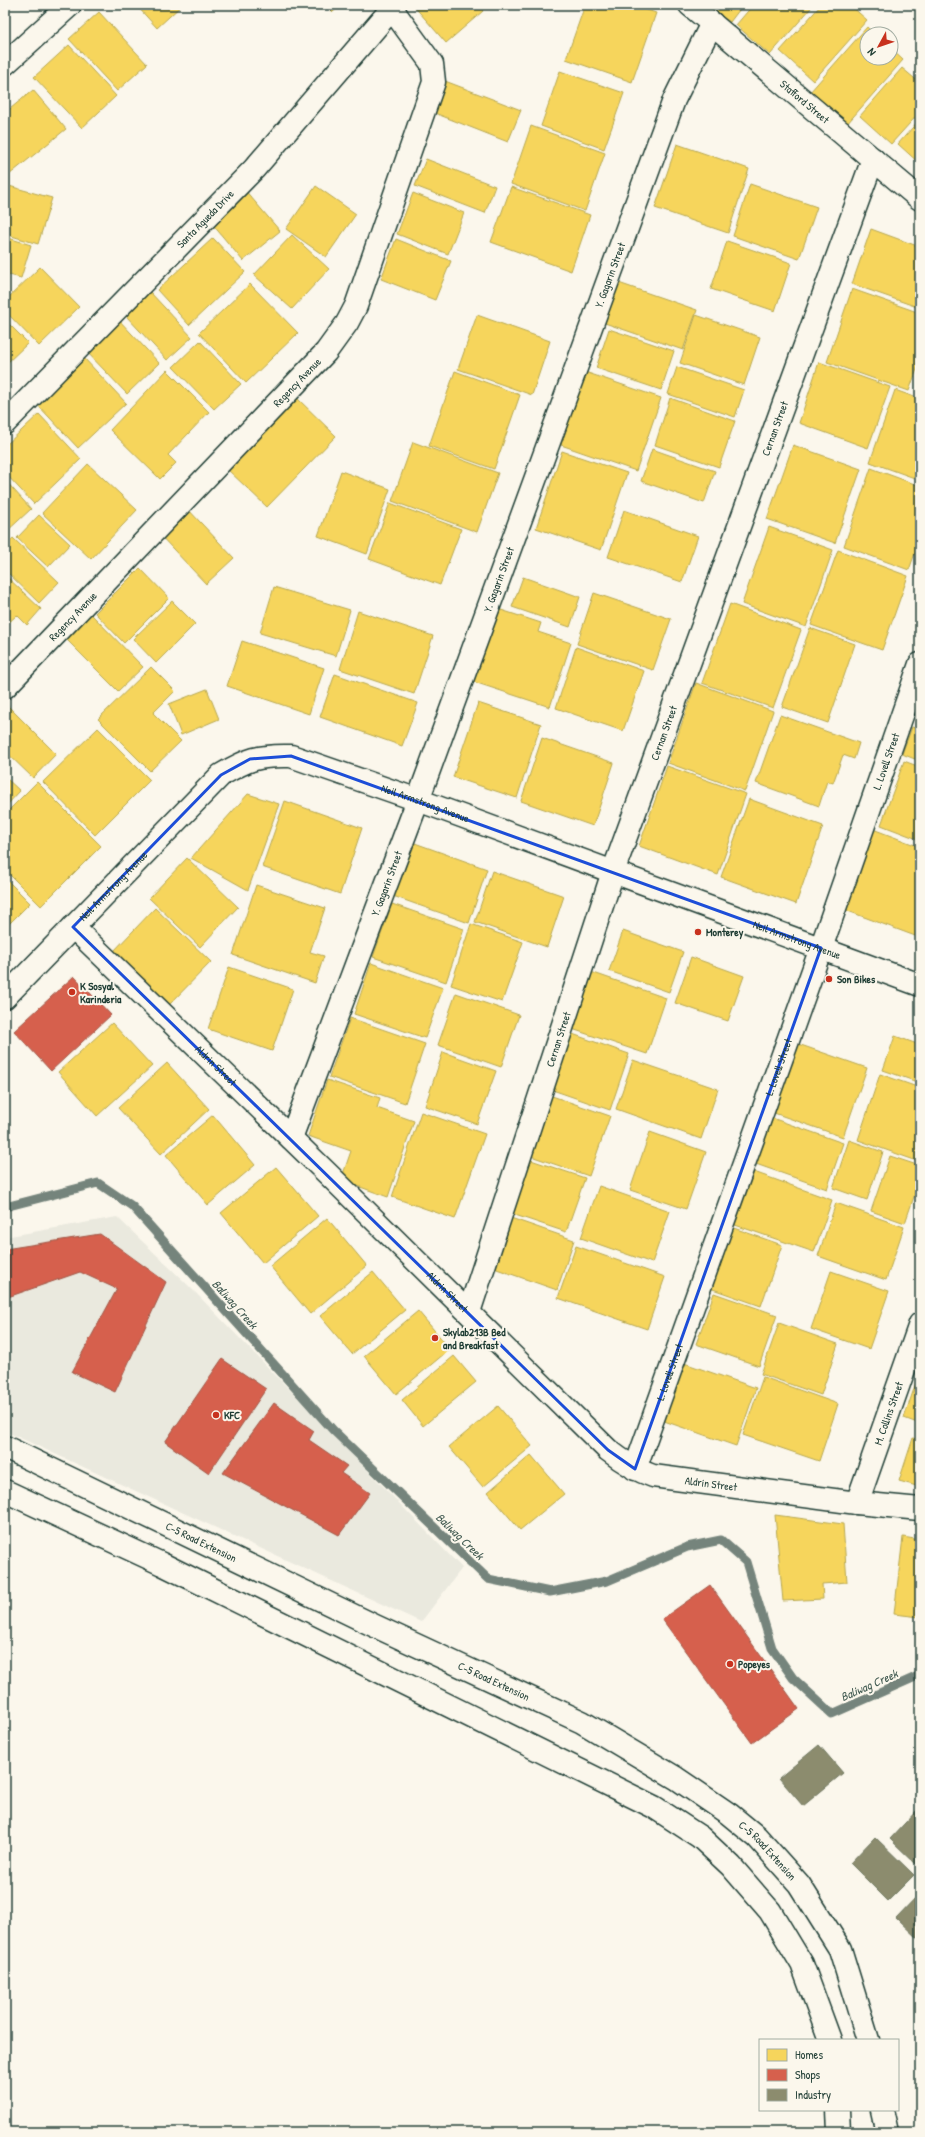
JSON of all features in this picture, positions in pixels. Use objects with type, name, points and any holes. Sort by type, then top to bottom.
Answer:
[{"type":"street","points":[[5,64],[70,5]]},
{"type":"street","name":"Stafford Street","points":[[690,5],[920,199]]},
{"type":"street","name":"Santa Agueda Drive","points":[[5,423],[254,169],[394,7]]},
{"type":"street","name":"Regency Avenue","points":[[5,687],[321,357],[347,323],[356,306],[434,82],[432,64],[394,7]]},
{"type":"street","name":"Y. Gagarin Street","points":[[291,1138],[418,800],[674,100],[712,23]]},
{"type":"street","name":"Cernan Street","points":[[469,1312],[614,872],[873,159]]},
{"type":"street","name":"L. Lovell Street","points":[[635,1469],[821,948],[920,664]]},
{"type":"street","name":"Neil Armstrong Avenue","points":[[5,997],[221,776],[250,759],[269,756],[291,756],[418,800],[920,985]]},
{"type":"street","name":"Aldrin Street","points":[[73,927],[469,1312],[608,1450],[635,1469],[653,1476],[672,1479],[857,1503],[920,1509]]},
{"type":"street","name":"M. Collins Street","points":[[857,1503],[920,1324]]},
{"type":"street","name":"C-5 Road Extension","points":[[5,1447],[375,1626],[582,1722],[676,1778],[729,1814],[756,1837],[799,1884],[840,1949],[868,2039]]},
{"type":"street","points":[[5,1491],[162,1564],[654,1807],[700,1837],[731,1866],[770,1911],[802,1964],[830,2039]]},
{"type":"street","points":[[838,2111],[840,2132]]},
{"type":"street","points":[[882,2111],[887,2132]]},
{"type":"highlighted area","points":[[291,756],[821,948],[635,1469],[608,1450],[73,927],[221,775],[250,759]]},
{"type":"shaded area","points":[[117,1217],[194,1291],[462,1568],[421,1622],[5,1431],[5,1237]]},
{"type":"building: Homes","points":[[136,5],[182,5],[157,28]]},
{"type":"building: Homes","points":[[327,5],[341,5],[333,12]]},
{"type":"building: Homes","points":[[413,5],[478,5],[483,11],[446,43]]},
{"type":"building: Homes","points":[[585,5],[632,5],[656,13],[632,82],[566,59]]},
{"type":"building: Homes","points":[[706,5],[743,5],[730,22]]},
{"type":"building: Homes","points":[[753,5],[808,5],[811,8],[770,55],[736,25]]},
{"type":"building: Homes","points":[[821,5],[850,5],[867,20],[862,26],[859,26],[859,29],[813,81],[780,51]]},
{"type":"building: Homes","points":[[99,12],[147,64],[117,91],[69,39]]},
{"type":"building: Homes","points":[[859,36],[859,66],[898,66],[846,125],[810,92]]},
{"type":"building: Homes","points":[[69,45],[116,96],[82,128],[34,77]]},
{"type":"building: Homes","points":[[899,56],[903,60],[899,65]]},
{"type":"building: Homes","points":[[902,68],[920,83],[920,112],[891,144],[860,116]]},
{"type":"building: Homes","points":[[560,71],[624,93],[604,149],[541,126]]},
{"type":"building: Homes","points":[[445,81],[521,110],[508,142],[432,112]]},
{"type":"building: Homes","points":[[33,90],[66,129],[9,175],[5,170],[5,113]]},
{"type":"building: Homes","points":[[920,119],[920,164],[898,144]]},
{"type":"building: Homes","points":[[531,126],[605,153],[585,211],[511,184]]},
{"type":"building: Homes","points":[[677,144],[749,169],[728,233],[655,208]]},
{"type":"building: Homes","points":[[426,159],[495,186],[485,213],[415,186]]},
{"type":"building: Homes","points":[[750,184],[817,207],[799,259],[733,236]]},
{"type":"building: Homes","points":[[9,186],[52,198],[38,244],[5,234],[5,200]]},
{"type":"building: Homes","points":[[316,186],[356,214],[326,257],[286,229]]},
{"type":"building: Homes","points":[[511,187],[590,215],[571,271],[491,242]]},
{"type":"building: Homes","points":[[244,189],[280,231],[243,261],[208,219]]},
{"type":"building: Homes","points":[[413,193],[464,213],[448,254],[397,234]]},
{"type":"building: Homes","points":[[871,229],[920,247],[920,308],[852,284]]},
{"type":"building: Homes","points":[[292,235],[329,269],[292,309],[254,275]]},
{"type":"building: Homes","points":[[5,237],[31,245],[21,278],[5,274]]},
{"type":"building: Homes","points":[[213,238],[245,272],[189,325],[157,290]]},
{"type":"building: Homes","points":[[396,239],[451,261],[435,300],[381,279]]},
{"type":"building: Homes","points":[[727,241],[791,263],[775,311],[711,289]]},
{"type":"building: Homes","points":[[40,267],[79,307],[39,346],[5,311],[5,301]]},
{"type":"building: Homes","points":[[610,280],[697,310],[683,350],[596,320]]},
{"type":"building: Homes","points":[[250,284],[298,333],[246,383],[199,333]]},
{"type":"building: Homes","points":[[852,289],[920,313],[920,361],[909,391],[827,362]]},
{"type":"building: Homes","points":[[150,292],[192,337],[167,360],[126,316]]},
{"type":"building: Homes","points":[[477,315],[550,341],[532,395],[458,369]]},
{"type":"building: Homes","points":[[696,315],[760,337],[744,385],[680,363]]},
{"type":"building: Homes","points":[[118,319],[159,363],[127,394],[85,350]]},
{"type":"building: Homes","points":[[5,320],[28,343],[5,365]]},
{"type":"building: Homes","points":[[609,329],[674,351],[661,390],[596,368]]},
{"type":"building: Homes","points":[[200,341],[241,384],[214,409],[173,367]]},
{"type":"building: Homes","points":[[83,357],[126,403],[78,448],[35,402]]},
{"type":"building: Homes","points":[[819,362],[890,387],[868,448],[799,423]]},
{"type":"building: Homes","points":[[677,367],[744,390],[735,417],[668,394]]},
{"type":"building: Homes","points":[[167,370],[209,412],[168,455],[176,463],[160,479],[110,430]]},
{"type":"building: Homes","points":[[455,371],[520,395],[494,469],[429,446]]},
{"type":"building: Homes","points":[[585,372],[661,398],[636,471],[561,445]]},
{"type":"building: Homes","points":[[895,390],[920,399],[920,480],[870,462]]},
{"type":"building: Homes","points":[[296,397],[336,436],[267,507],[227,469]]},
{"type":"building: Homes","points":[[670,398],[735,421],[719,467],[655,445]]},
{"type":"building: Homes","points":[[39,414],[81,459],[34,504],[5,473],[5,446]]},
{"type":"building: Homes","points":[[413,442],[498,473],[477,532],[392,501]]},
{"type":"building: Homes","points":[[793,445],[861,469],[835,543],[767,519]]},
{"type":"building: Homes","points":[[652,449],[715,471],[704,503],[641,481]]},
{"type":"building: Homes","points":[[562,451],[627,473],[601,550],[536,528]]},
{"type":"building: Homes","points":[[88,464],[137,510],[91,559],[42,513]]},
{"type":"building: Homes","points":[[871,468],[920,486],[920,539],[909,570],[844,546]]},
{"type":"building: Homes","points":[[341,471],[390,489],[367,554],[318,536]]},
{"type":"building: Homes","points":[[5,480],[31,509],[5,533]]},
{"type":"building: Homes","points":[[390,503],[461,529],[440,585],[369,559]]},
{"type":"building: Homes","points":[[185,506],[234,558],[206,584],[157,532]]},
{"type":"building: Homes","points":[[624,510],[698,536],[682,582],[608,557]]},
{"type":"building: Homes","points":[[39,515],[70,544],[48,567],[17,538]]},
{"type":"building: Homes","points":[[769,527],[833,550],[806,627],[742,604]]},
{"type":"building: Homes","points":[[13,538],[59,582],[39,603],[5,570],[5,547]]},
{"type":"building: Homes","points":[[838,550],[908,576],[882,650],[811,625]]},
{"type":"building: Homes","points":[[140,568],[169,598],[124,643],[95,613]]},
{"type":"building: Homes","points":[[5,575],[41,609],[27,625],[17,615],[5,626]]},
{"type":"building: Homes","points":[[523,577],[580,597],[570,627],[512,607]]},
{"type":"building: Homes","points":[[274,587],[350,610],[336,656],[260,633]]},
{"type":"building: Homes","points":[[594,593],[671,619],[653,670],[577,644]]},
{"type":"building: Homes","points":[[172,601],[195,624],[156,663],[133,639]]},
{"type":"building: Homes","points":[[730,604],[801,630],[773,708],[702,683]]},
{"type":"building: Homes","points":[[495,608],[541,623],[538,632],[571,643],[550,707],[471,681]]},
{"type":"building: Homes","points":[[358,611],[433,636],[414,694],[340,669]]},
{"type":"building: Homes","points":[[91,614],[143,667],[118,691],[66,639]]},
{"type":"building: Homes","points":[[810,628],[855,644],[828,723],[782,707]]},
{"type":"building: Homes","points":[[242,641],[324,668],[309,714],[227,686]]},
{"type":"building: Homes","points":[[576,647],[644,671],[623,731],[556,708]]},
{"type":"building: Homes","points":[[151,667],[175,691],[153,713],[181,741],[150,771],[98,719]]},
{"type":"building: Homes","points":[[335,674],[418,703],[402,746],[320,717]]},
{"type":"building: Homes","points":[[696,683],[773,711],[745,791],[668,763]]},
{"type":"building: Homes","points":[[207,689],[219,719],[181,735],[169,704]]},
{"type":"building: Homes","points":[[478,703],[541,724],[517,798],[453,777]]},
{"type":"building: Homes","points":[[8,706],[56,754],[33,778],[5,751],[5,708]]},
{"type":"building: Homes","points":[[780,715],[859,743],[854,759],[843,755],[833,783],[827,781],[819,806],[756,783]]},
{"type":"building: Homes","points":[[912,727],[920,730],[920,761],[902,754]]},
{"type":"building: Homes","points":[[98,728],[150,780],[95,835],[43,782]]},
{"type":"building: Homes","points":[[542,738],[614,763],[593,826],[521,801]]},
{"type":"building: Homes","points":[[904,761],[920,767],[920,840],[881,825]]},
{"type":"building: Homes","points":[[667,766],[746,794],[718,875],[639,846]]},
{"type":"building: Homes","points":[[5,777],[20,791],[5,807]]},
{"type":"building: Homes","points":[[37,782],[101,846],[41,906],[5,870],[5,814]]},
{"type":"building: Homes","points":[[248,794],[279,804],[248,890],[191,858]]},
{"type":"building: Homes","points":[[749,799],[823,826],[796,904],[721,877]]},
{"type":"building: Homes","points":[[285,801],[362,828],[340,894],[262,867]]},
{"type":"building: Homes","points":[[865,826],[920,847],[920,933],[918,937],[837,907]]},
{"type":"building: Homes","points":[[412,842],[487,869],[469,923],[393,896]]},
{"type":"building: Homes","points":[[187,858],[238,907],[200,947],[149,898]]},
{"type":"building: Homes","points":[[492,871],[564,896],[547,947],[475,922]]},
{"type":"building: Homes","points":[[5,878],[30,903],[5,928]]},
{"type":"building: Homes","points":[[256,885],[325,908],[310,952],[324,956],[315,983],[233,955]]},
{"type":"building: Homes","points":[[392,904],[464,929],[446,982],[373,957]]},
{"type":"building: Homes","points":[[155,908],[211,962],[168,1006],[112,953]]},
{"type":"building: Homes","points":[[471,924],[523,942],[502,1002],[451,985]]},
{"type":"building: Homes","points":[[623,931],[683,952],[669,992],[609,971]]},
{"type":"building: Homes","points":[[691,957],[744,976],[728,1021],[675,1003]]},
{"type":"building: Homes","points":[[371,963],[443,988],[425,1038],[354,1014]]},
{"type":"building: Homes","points":[[229,967],[293,989],[272,1051],[208,1029]]},
{"type":"building: Homes","points":[[588,971],[666,998],[647,1054],[569,1028]]},
{"type":"building: Homes","points":[[456,993],[519,1015],[501,1067],[438,1045]]},
{"type":"building: Homes","points":[[350,1018],[425,1044],[405,1103],[329,1077]]},
{"type":"building: Homes","points":[[112,1023],[152,1066],[97,1116],[58,1072]]},
{"type":"building: Homes","points":[[564,1031],[629,1054],[610,1110],[544,1087]]},
{"type":"building: Homes","points":[[895,1036],[920,1045],[920,1083],[883,1070]]},
{"type":"building: Homes","points":[[798,1044],[867,1068],[843,1137],[774,1113]]},
{"type":"building: Homes","points":[[443,1052],[496,1071],[477,1124],[425,1106]]},
{"type":"building: Homes","points":[[633,1060],[718,1089],[701,1139],[616,1109]]},
{"type":"building: Homes","points":[[167,1063],[209,1109],[161,1154],[118,1108]]},
{"type":"building: Homes","points":[[880,1074],[920,1088],[920,1162],[858,1140]]},
{"type":"building: Homes","points":[[327,1080],[380,1098],[377,1108],[414,1121],[388,1197],[341,1180],[351,1151],[308,1136]]},
{"type":"building: Homes","points":[[549,1095],[610,1116],[589,1176],[528,1155]]},
{"type":"building: Homes","points":[[421,1112],[485,1134],[455,1219],[392,1197]]},
{"type":"building: Homes","points":[[213,1115],[255,1165],[208,1205],[166,1155]]},
{"type":"building: Homes","points":[[769,1117],[843,1143],[827,1189],[753,1163]]},
{"type":"building: Homes","points":[[650,1132],[706,1152],[686,1209],[630,1190]]},
{"type":"building: Homes","points":[[849,1140],[883,1152],[867,1200],[833,1188]]},
{"type":"building: Homes","points":[[890,1156],[920,1166],[920,1179],[905,1223],[871,1211]]},
{"type":"building: Homes","points":[[531,1160],[585,1178],[566,1232],[512,1214]]},
{"type":"building: Homes","points":[[276,1167],[318,1216],[263,1263],[221,1213]]},
{"type":"building: Homes","points":[[754,1172],[832,1200],[814,1252],[735,1225]]},
{"type":"building: Homes","points":[[599,1186],[670,1211],[652,1263],[581,1238]]},
{"type":"building: Homes","points":[[836,1203],[904,1227],[886,1280],[818,1256]]},
{"type":"building: Homes","points":[[505,1216],[574,1240],[557,1290],[488,1266]]},
{"type":"building: Homes","points":[[327,1218],[367,1266],[310,1314],[270,1266]]},
{"type":"building: Homes","points":[[728,1226],[782,1245],[761,1306],[707,1287]]},
{"type":"building: Homes","points":[[576,1246],[665,1277],[647,1329],[558,1298]]},
{"type":"building: Homes","points":[[831,1271],[889,1291],[869,1349],[811,1329]]},
{"type":"building: Homes","points":[[373,1272],[405,1310],[352,1354],[320,1316]]},
{"type":"building: Homes","points":[[714,1293],[777,1315],[759,1366],[696,1344]]},
{"type":"building: Homes","points":[[418,1311],[450,1349],[396,1394],[364,1356]]},
{"type":"building: Homes","points":[[779,1323],[838,1344],[821,1395],[761,1374]]},
{"type":"building: Homes","points":[[454,1356],[476,1382],[423,1426],[402,1400]]},
{"type":"building: Homes","points":[[684,1363],[756,1388],[736,1446],[664,1421]]},
{"type":"building: Homes","points":[[763,1377],[838,1404],[819,1461],[743,1435]]},
{"type":"building: Homes","points":[[918,1377],[920,1378],[920,1424],[904,1418]]},
{"type":"building: Homes","points":[[498,1406],[532,1446],[483,1487],[449,1447]]},
{"type":"building: Homes","points":[[913,1438],[920,1440],[920,1487],[899,1481]]},
{"type":"building: Homes","points":[[531,1455],[564,1494],[520,1530],[488,1492]]},
{"type":"building: Homes","points":[[775,1515],[843,1524],[847,1582],[822,1584],[823,1599],[783,1601]]},
{"type":"building: Homes","points":[[903,1537],[920,1540],[920,1617],[894,1614]]},
{"type":"building: Shops","points":[[74,976],[111,1015],[51,1071],[14,1031]]},
{"type":"building: Shops","points":[[100,1234],[166,1282],[115,1392],[72,1372],[117,1289],[80,1272],[5,1298],[5,1249]]},
{"type":"building: Shops","name":"KFC","points":[[222,1359],[266,1389],[209,1473],[165,1442]]},
{"type":"building: Shops","points":[[274,1403],[314,1431],[309,1440],[347,1466],[341,1473],[370,1493],[339,1535],[223,1473]]},
{"type":"building: Shops","name":"Popeyes","points":[[710,1585],[799,1709],[752,1743],[662,1619]]},
{"type":"building: Industry","points":[[819,1745],[843,1773],[803,1806],[779,1778]]},
{"type":"building: Industry","points":[[920,1807],[920,1868],[890,1839]]},
{"type":"building: Industry","points":[[875,1837],[914,1875],[888,1901],[850,1863]]},
{"type":"building: Industry","points":[[920,1893],[920,1941],[896,1918]]},
{"type":"waterway","name":"Baliwag Creek","points":[[5,1207],[98,1183],[132,1206],[333,1430],[488,1579],[550,1592],[607,1581],[687,1547],[721,1540],[746,1562],[772,1648],[793,1678],[832,1714],[920,1675]]},
{"type":"place","name":"Monterey","points":[[698,932]]},
{"type":"place","name":"Son Bikes","points":[[829,979]]},
{"type":"place","name":"K Sosyal Karinderia","points":[[72,992]]},
{"type":"place","name":"Skylab213B Bed and Breakfast","points":[[435,1338]]},
{"type":"place","name":"KFC","points":[[216,1415]]},
{"type":"place","name":"Popeyes","points":[[730,1664]]}]
